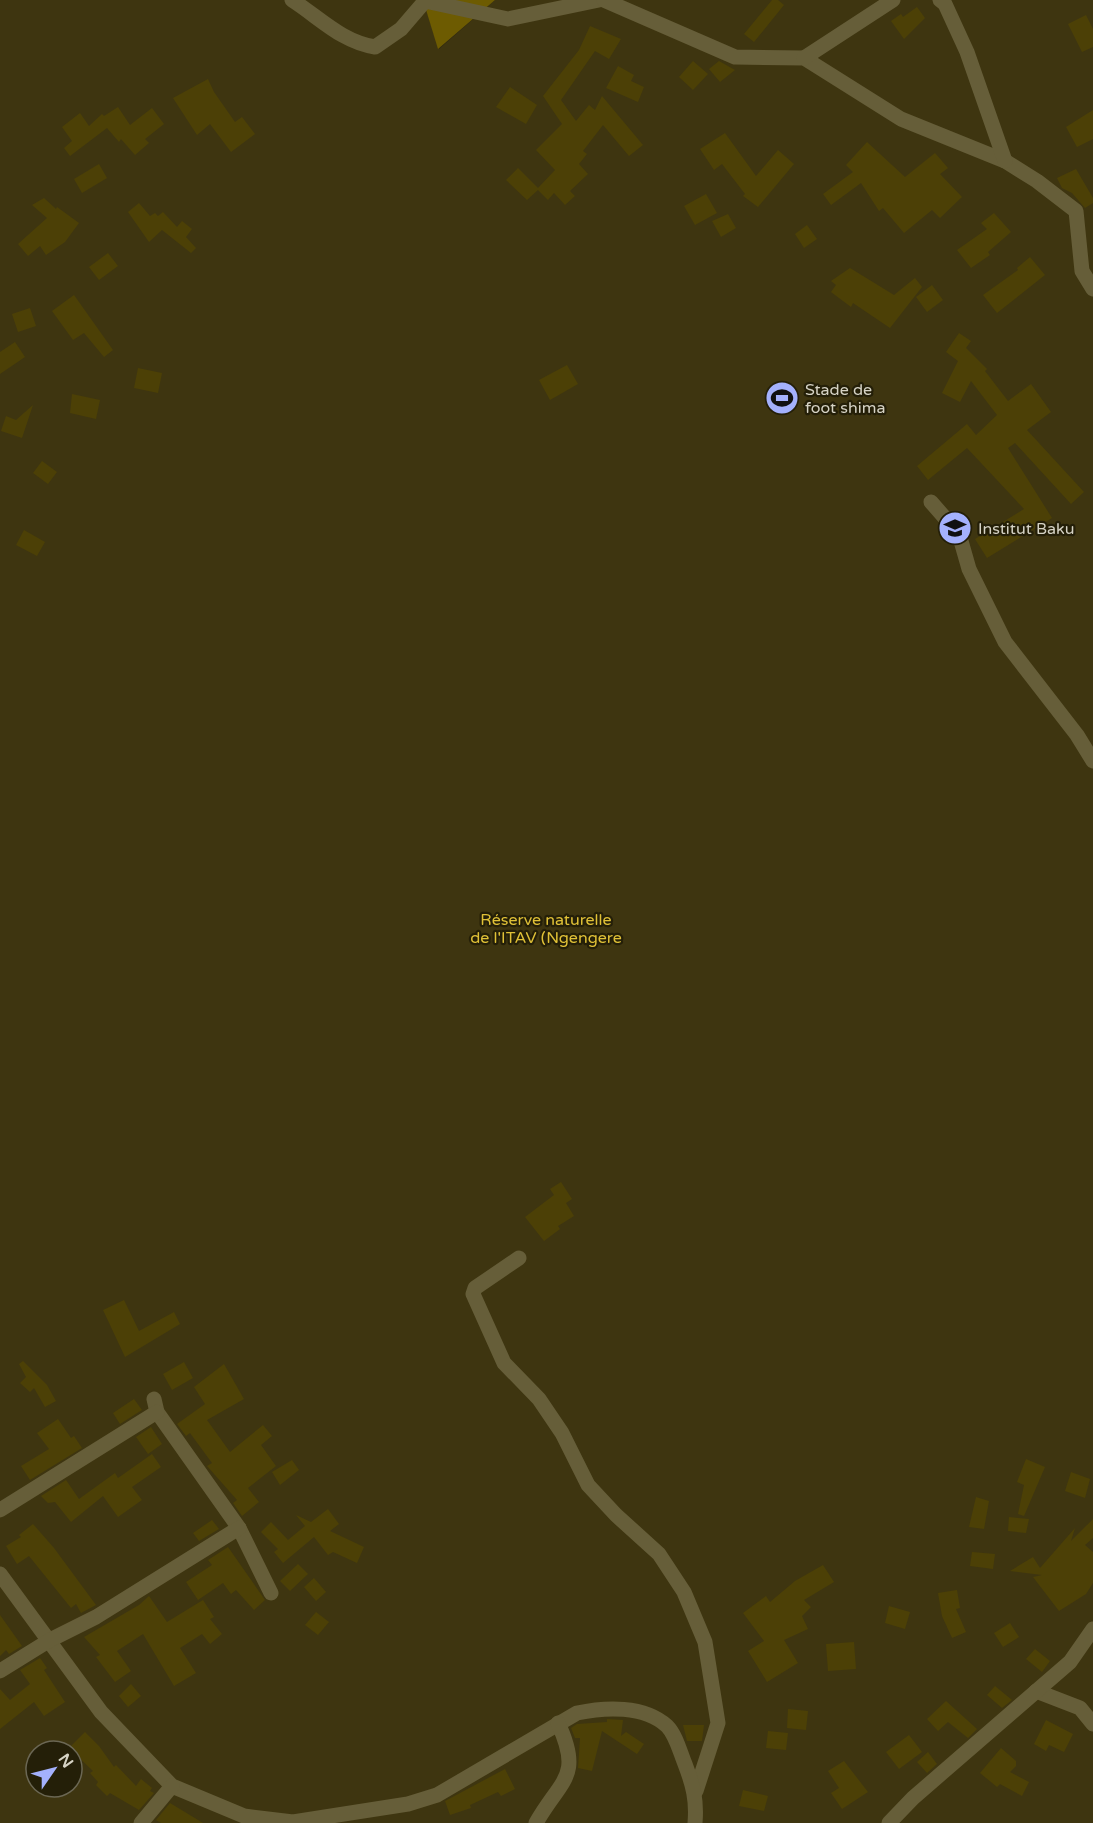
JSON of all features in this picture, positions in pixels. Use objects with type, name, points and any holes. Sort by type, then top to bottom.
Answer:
[{"type":"street","points":[[292,0],[328,23],[340,36],[357,44],[375,47],[400,28],[425,1],[508,19],[598,0]]},
{"type":"street","points":[[604,0],[735,57],[804,58],[902,119],[1005,161],[1037,181],[1076,212],[1082,272],[1093,289]]},
{"type":"street","points":[[804,58],[893,0]]},
{"type":"street","points":[[940,0],[945,4],[967,52],[1005,161]]},
{"type":"street","points":[[931,502],[960,534],[969,568],[1005,642],[1077,735],[1093,761]]},
{"type":"street","points":[[519,1258],[474,1288],[472,1294],[495,1345],[504,1363],[538,1399],[562,1433],[588,1485],[616,1515],[659,1554],[684,1592],[705,1642],[718,1723],[696,1791],[694,1823]]},
{"type":"street","points":[[0,1510],[156,1406],[239,1528],[271,1593]]},
{"type":"street","points":[[0,1671],[50,1640],[96,1617],[239,1528]]},
{"type":"street","points":[[0,1574],[101,1712],[172,1786],[244,1816],[293,1822],[378,1810],[437,1795],[558,1723],[577,1713],[596,1709],[617,1709],[654,1717],[668,1728],[696,1791]]},
{"type":"street","points":[[889,1823],[913,1798],[1070,1662],[1093,1629]]},
{"type":"street","points":[[1036,1691],[1080,1708],[1093,1724]]},
{"type":"street","points":[[536,1823],[568,1775],[570,1752],[558,1723]]},
{"type":"street","points":[[141,1823],[172,1786]]},
{"type":"green space","name":"Réserve naturelle de l'ITAV (Ngengere","points":[[0,0],[423,0],[439,49],[495,0],[1093,0],[1093,1823],[0,1823]]},
{"type":"shaded area","points":[[423,0],[495,0],[438,49]]},
{"type":"building","points":[[772,0],[778,0],[784,5],[754,42],[744,34]]},
{"type":"building","points":[[917,7],[925,18],[904,39],[891,21],[901,14],[903,17]]},
{"type":"building","points":[[1086,15],[1093,29],[1093,47],[1082,52],[1068,24]]},
{"type":"building","points":[[590,26],[621,39],[609,59],[595,51],[561,100],[576,121],[589,105],[595,110],[602,96],[643,145],[629,156],[603,125],[583,151],[587,154],[579,164],[588,174],[570,191],[575,196],[565,205],[554,193],[548,200],[538,190],[527,200],[506,180],[518,168],[538,188],[555,170],[536,150],[562,124],[543,96],[579,50]]},
{"type":"building","points":[[693,61],[708,74],[693,90],[679,77]]},
{"type":"building","points":[[719,61],[735,70],[720,82],[709,69]]},
{"type":"building","points":[[618,66],[634,75],[631,81],[644,87],[638,102],[606,88]]},
{"type":"building","points":[[208,79],[214,92],[235,122],[242,117],[255,134],[231,152],[210,124],[197,135],[173,98]]},
{"type":"building","points":[[510,87],[537,105],[526,124],[496,107]]},
{"type":"building","points":[[118,107],[130,125],[152,108],[164,124],[145,139],[149,143],[135,155],[107,128],[70,156],[64,148],[72,141],[62,127],[80,113],[89,126],[102,114],[104,116]]},
{"type":"building","points":[[1093,110],[1093,139],[1077,147],[1066,127]]},
{"type":"building","points":[[725,133],[756,176],[778,150],[794,164],[758,207],[743,196],[745,194],[722,164],[714,170],[700,149]]},
{"type":"building","points":[[867,142],[905,177],[935,153],[948,168],[940,174],[962,197],[940,218],[932,210],[904,233],[883,208],[879,211],[861,183],[831,205],[823,194],[853,172],[846,165]]},
{"type":"building","points":[[99,164],[107,178],[82,193],[74,179]]},
{"type":"building","points":[[1076,169],[1093,198],[1093,203],[1085,208],[1072,193],[1062,188],[1057,178]]},
{"type":"building","points":[[706,194],[717,213],[695,225],[684,206]]},
{"type":"building","points":[[44,198],[56,209],[57,207],[79,223],[65,242],[46,255],[40,246],[28,256],[18,244],[47,218],[32,205]]},
{"type":"building","points":[[139,203],[150,216],[155,213],[158,216],[163,212],[177,227],[182,221],[192,229],[186,237],[196,248],[191,253],[162,230],[149,242],[128,212]]},
{"type":"building","points":[[994,213],[1011,232],[988,252],[990,255],[971,268],[957,250],[987,229],[981,223]]},
{"type":"building","points":[[728,214],[736,228],[721,237],[712,221]]},
{"type":"building","points":[[807,225],[817,239],[804,248],[795,234]]},
{"type":"building","points":[[108,253],[118,266],[99,280],[89,267]]},
{"type":"building","points":[[1030,257],[1045,275],[997,313],[983,295],[1018,270],[1017,268]]},
{"type":"building","points":[[850,268],[894,295],[915,278],[922,287],[890,328],[853,303],[851,307],[831,292],[836,285],[831,281]]},
{"type":"building","points":[[932,285],[943,300],[927,312],[916,297]]},
{"type":"building","points":[[74,295],[113,350],[104,357],[84,333],[73,340],[52,311]]},
{"type":"building","points":[[30,308],[36,326],[18,332],[12,314]]},
{"type":"building","points":[[959,333],[971,341],[966,348],[987,369],[985,371],[1008,401],[1031,384],[1051,412],[1027,430],[1084,492],[1071,504],[1015,443],[1008,448],[1052,518],[987,558],[975,539],[1024,509],[967,448],[928,480],[917,466],[967,424],[976,435],[997,415],[971,381],[960,402],[942,393],[958,361],[946,352]]},
{"type":"building","points":[[15,342],[25,357],[0,374],[0,352]]},
{"type":"building","points":[[567,365],[578,384],[550,400],[539,380]]},
{"type":"building","points":[[138,368],[162,373],[158,393],[134,388]]},
{"type":"building","points":[[72,394],[100,400],[96,419],[70,413]]},
{"type":"building","points":[[33,405],[22,438],[1,431],[6,416],[16,420]]},
{"type":"building","points":[[42,461],[57,472],[48,484],[33,473]]},
{"type":"building","points":[[24,530],[45,542],[37,556],[16,545]]},
{"type":"building","points":[[561,1182],[572,1199],[566,1203],[574,1216],[558,1226],[560,1229],[544,1241],[525,1217],[554,1195],[550,1189]]},
{"type":"building","points":[[124,1300],[139,1331],[174,1312],[180,1324],[125,1357],[103,1310]]},
{"type":"building","points":[[23,1361],[47,1385],[56,1401],[45,1407],[34,1388],[30,1392],[20,1383],[26,1377],[19,1364]]},
{"type":"building","points":[[184,1362],[193,1378],[172,1390],[163,1374]]},
{"type":"building","points":[[224,1364],[244,1399],[207,1420],[230,1452],[263,1425],[272,1436],[261,1445],[276,1466],[248,1488],[259,1502],[242,1516],[233,1503],[237,1500],[207,1466],[212,1463],[190,1433],[186,1436],[177,1424],[205,1404],[194,1387]]},
{"type":"building","points":[[134,1399],[142,1410],[120,1424],[113,1413]]},
{"type":"building","points":[[58,1419],[71,1438],[74,1436],[82,1448],[30,1480],[21,1466],[49,1449],[37,1433]]},
{"type":"building","points":[[151,1427],[162,1444],[148,1454],[136,1437]]},
{"type":"building","points":[[152,1454],[161,1467],[132,1487],[142,1500],[118,1517],[103,1496],[71,1522],[55,1502],[48,1503],[41,1496],[66,1480],[79,1499],[115,1473],[118,1478]]},
{"type":"building","points":[[1026,1459],[1045,1467],[1024,1516],[1018,1514],[1024,1485],[1017,1482]]},
{"type":"building","points":[[292,1460],[299,1470],[280,1485],[272,1472]]},
{"type":"building","points":[[1071,1472],[1090,1479],[1085,1498],[1065,1491]]},
{"type":"building","points":[[976,1497],[989,1501],[984,1529],[969,1527]]},
{"type":"building","points":[[328,1509],[339,1524],[330,1531],[364,1547],[357,1563],[333,1552],[328,1555],[314,1537],[283,1563],[274,1552],[278,1549],[261,1532],[271,1522],[288,1540],[305,1526],[296,1515],[311,1522]]},
{"type":"building","points":[[1009,1517],[1029,1519],[1026,1533],[1008,1531]]},
{"type":"building","points":[[1093,1519],[1093,1538],[1085,1545],[1093,1552],[1093,1583],[1086,1594],[1059,1611],[1033,1577],[1042,1575],[1010,1571],[1033,1557],[1040,1568],[1075,1528],[1071,1541]]},
{"type":"building","points":[[212,1520],[219,1529],[199,1541],[193,1533]]},
{"type":"building","points":[[33,1524],[54,1548],[96,1605],[81,1613],[76,1604],[71,1608],[29,1556],[17,1564],[6,1546],[21,1537],[19,1535]]},
{"type":"building","points":[[228,1547],[265,1600],[254,1610],[236,1590],[231,1594],[223,1583],[198,1600],[186,1582],[212,1565],[208,1560]]},
{"type":"building","points":[[972,1552],[995,1554],[993,1569],[970,1566]]},
{"type":"building","points":[[298,1564],[308,1574],[290,1591],[280,1581]]},
{"type":"building","points":[[823,1565],[834,1582],[804,1600],[811,1607],[802,1616],[808,1629],[784,1640],[798,1663],[767,1682],[748,1651],[764,1641],[743,1613],[766,1596],[770,1602],[795,1581]]},
{"type":"building","points":[[314,1578],[326,1592],[316,1601],[304,1587]]},
{"type":"building","points":[[957,1590],[960,1608],[956,1609],[966,1632],[952,1638],[942,1616],[938,1593]]},
{"type":"building","points":[[149,1596],[167,1622],[203,1600],[214,1617],[210,1619],[222,1634],[210,1644],[202,1634],[180,1648],[196,1673],[174,1686],[143,1634],[117,1651],[131,1671],[115,1682],[96,1657],[100,1655],[84,1637],[139,1605]]},
{"type":"building","points":[[889,1606],[910,1612],[905,1629],[885,1623]]},
{"type":"building","points":[[316,1612],[329,1622],[318,1635],[305,1625]]},
{"type":"building","points":[[0,1615],[22,1646],[9,1654],[6,1650],[0,1656]]},
{"type":"building","points":[[1010,1623],[1019,1637],[1003,1647],[994,1633]]},
{"type":"building","points":[[854,1642],[856,1669],[828,1671],[826,1644]]},
{"type":"building","points":[[1035,1649],[1050,1661],[1042,1672],[1026,1659]]},
{"type":"building","points":[[40,1658],[47,1668],[44,1670],[65,1702],[44,1716],[34,1702],[0,1729],[0,1689],[10,1700],[30,1684],[20,1670]]},
{"type":"building","points":[[131,1684],[141,1696],[128,1707],[119,1696]]},
{"type":"building","points":[[995,1686],[1012,1700],[1002,1708],[987,1695]]},
{"type":"building","points":[[946,1701],[977,1729],[968,1738],[948,1722],[938,1731],[927,1719]]},
{"type":"building","points":[[788,1709],[808,1711],[806,1730],[787,1728]]},
{"type":"building","points":[[607,1719],[623,1720],[621,1736],[626,1732],[644,1744],[637,1754],[602,1731],[592,1771],[578,1768],[580,1738],[575,1738],[571,1728],[577,1724],[607,1722]]},
{"type":"building","points":[[1046,1720],[1073,1734],[1064,1752],[1049,1745],[1046,1751],[1034,1744]]},
{"type":"building","points":[[683,1725],[704,1725],[702,1741],[687,1741]]},
{"type":"building","points":[[768,1731],[788,1733],[786,1750],[766,1748]]},
{"type":"building","points":[[85,1732],[99,1746],[114,1767],[116,1765],[136,1786],[141,1779],[152,1788],[150,1791],[154,1793],[139,1810],[110,1793],[107,1796],[96,1785],[98,1782],[90,1773],[93,1771],[84,1762],[84,1739],[78,1739]]},
{"type":"building","points":[[909,1735],[922,1752],[899,1769],[886,1752]]},
{"type":"building","points":[[1001,1748],[1016,1761],[1016,1766],[1010,1772],[1029,1782],[1022,1796],[1000,1784],[997,1787],[980,1773]]},
{"type":"building","points":[[928,1752],[937,1764],[927,1773],[917,1762]]},
{"type":"building","points":[[844,1761],[868,1792],[842,1809],[831,1793],[839,1788],[828,1771]]},
{"type":"building","points":[[505,1769],[515,1789],[501,1796],[498,1792],[470,1805],[471,1808],[450,1815],[445,1801]]},
{"type":"building","points":[[743,1790],[768,1796],[764,1811],[739,1806]]},
{"type":"building","points":[[170,1803],[203,1823],[161,1823],[156,1820]]},
{"type":"place","name":"Stade de foot shima","points":[[782,398]]},
{"type":"place","name":"Institut Baku","points":[[955,528]]}]
